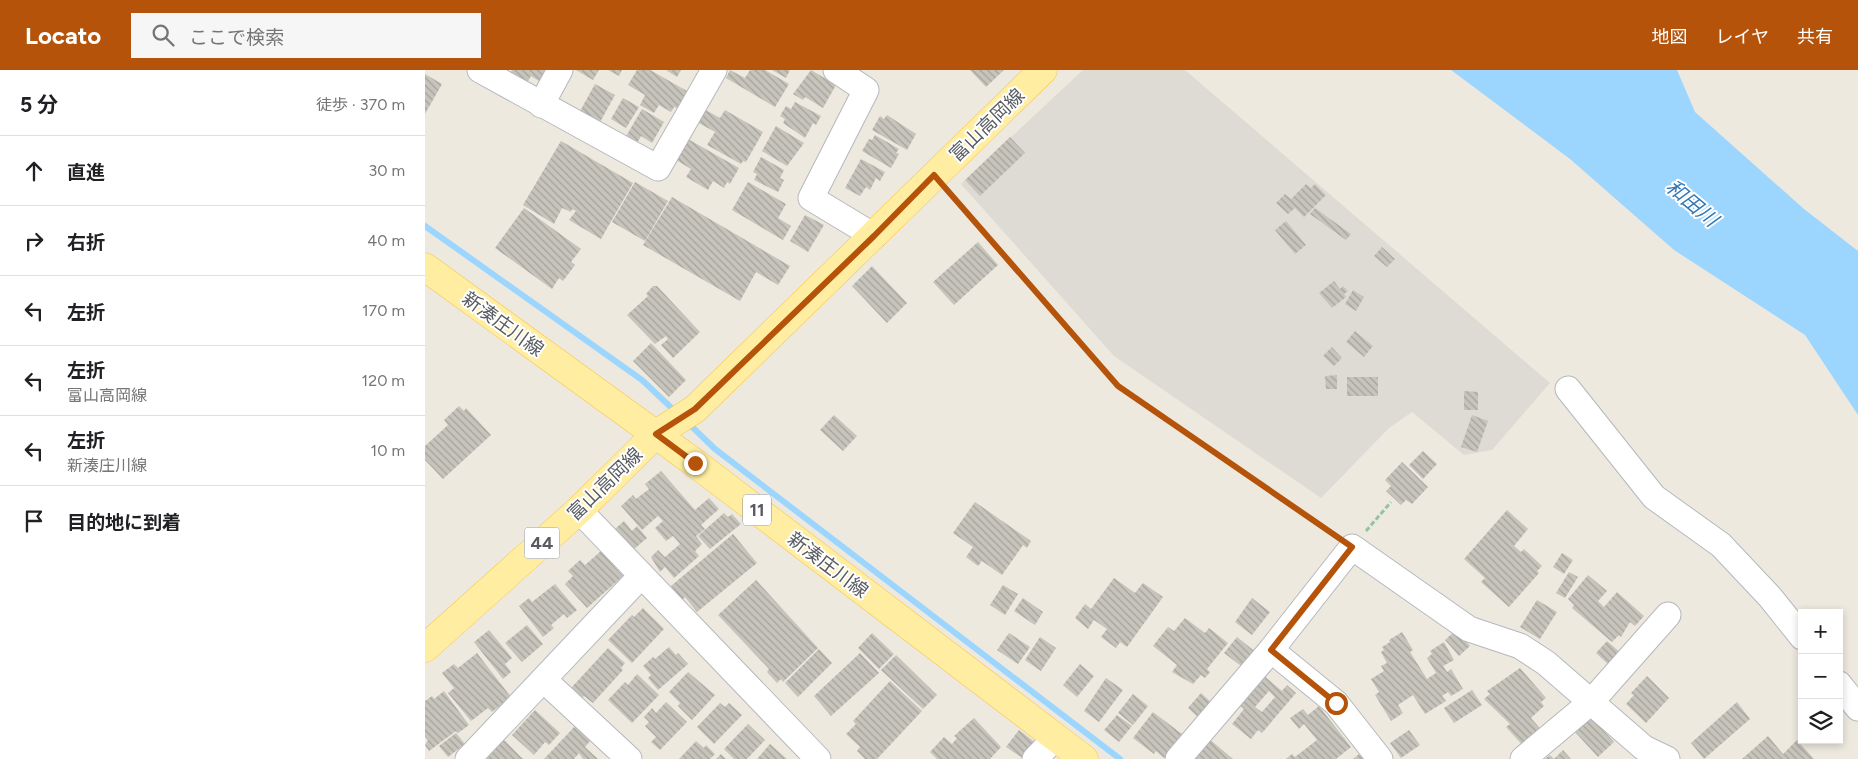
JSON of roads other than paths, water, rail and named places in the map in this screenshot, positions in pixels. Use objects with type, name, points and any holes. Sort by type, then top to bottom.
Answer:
[{"type":"main road","name":"富山高岡線","points":[[425,648],[579,510],[656,434],[695,409],[1043,70]]},
{"type":"main road","name":"新湊庄川線","points":[[425,267],[656,434],[1084,759]]},
{"type":"street","points":[[480,70],[658,168],[714,70]]},
{"type":"street","points":[[541,105],[560,70]]},
{"type":"street","points":[[836,70],[866,90],[811,198],[874,236]]},
{"type":"street","points":[[1568,389],[1654,497],[1721,545],[1770,597],[1798,632]]},
{"type":"street","points":[[579,510],[818,759]]},
{"type":"street","points":[[1178,759],[1271,650],[1352,547],[1469,629],[1520,646],[1546,663],[1644,748],[1667,759]]},
{"type":"street","points":[[468,759],[641,576]]},
{"type":"street","points":[[1523,759],[1591,702],[1668,615]]},
{"type":"street","points":[[1271,650],[1336,703],[1380,759]]},
{"type":"street","points":[[544,680],[629,759]]},
{"type":"street","points":[[1843,689],[1858,708]]},
{"type":"street","points":[[1035,759],[1055,738]]},
{"type":"water","name":"和田川","points":[[1451,70],[1677,70],[1695,112],[1804,209],[1858,251],[1858,415],[1805,335],[1674,250],[1570,159]]},
{"type":"waterway","points":[[425,226],[642,380],[677,413]]},
{"type":"waterway","points":[[686,421],[715,449],[1120,759]]}]
